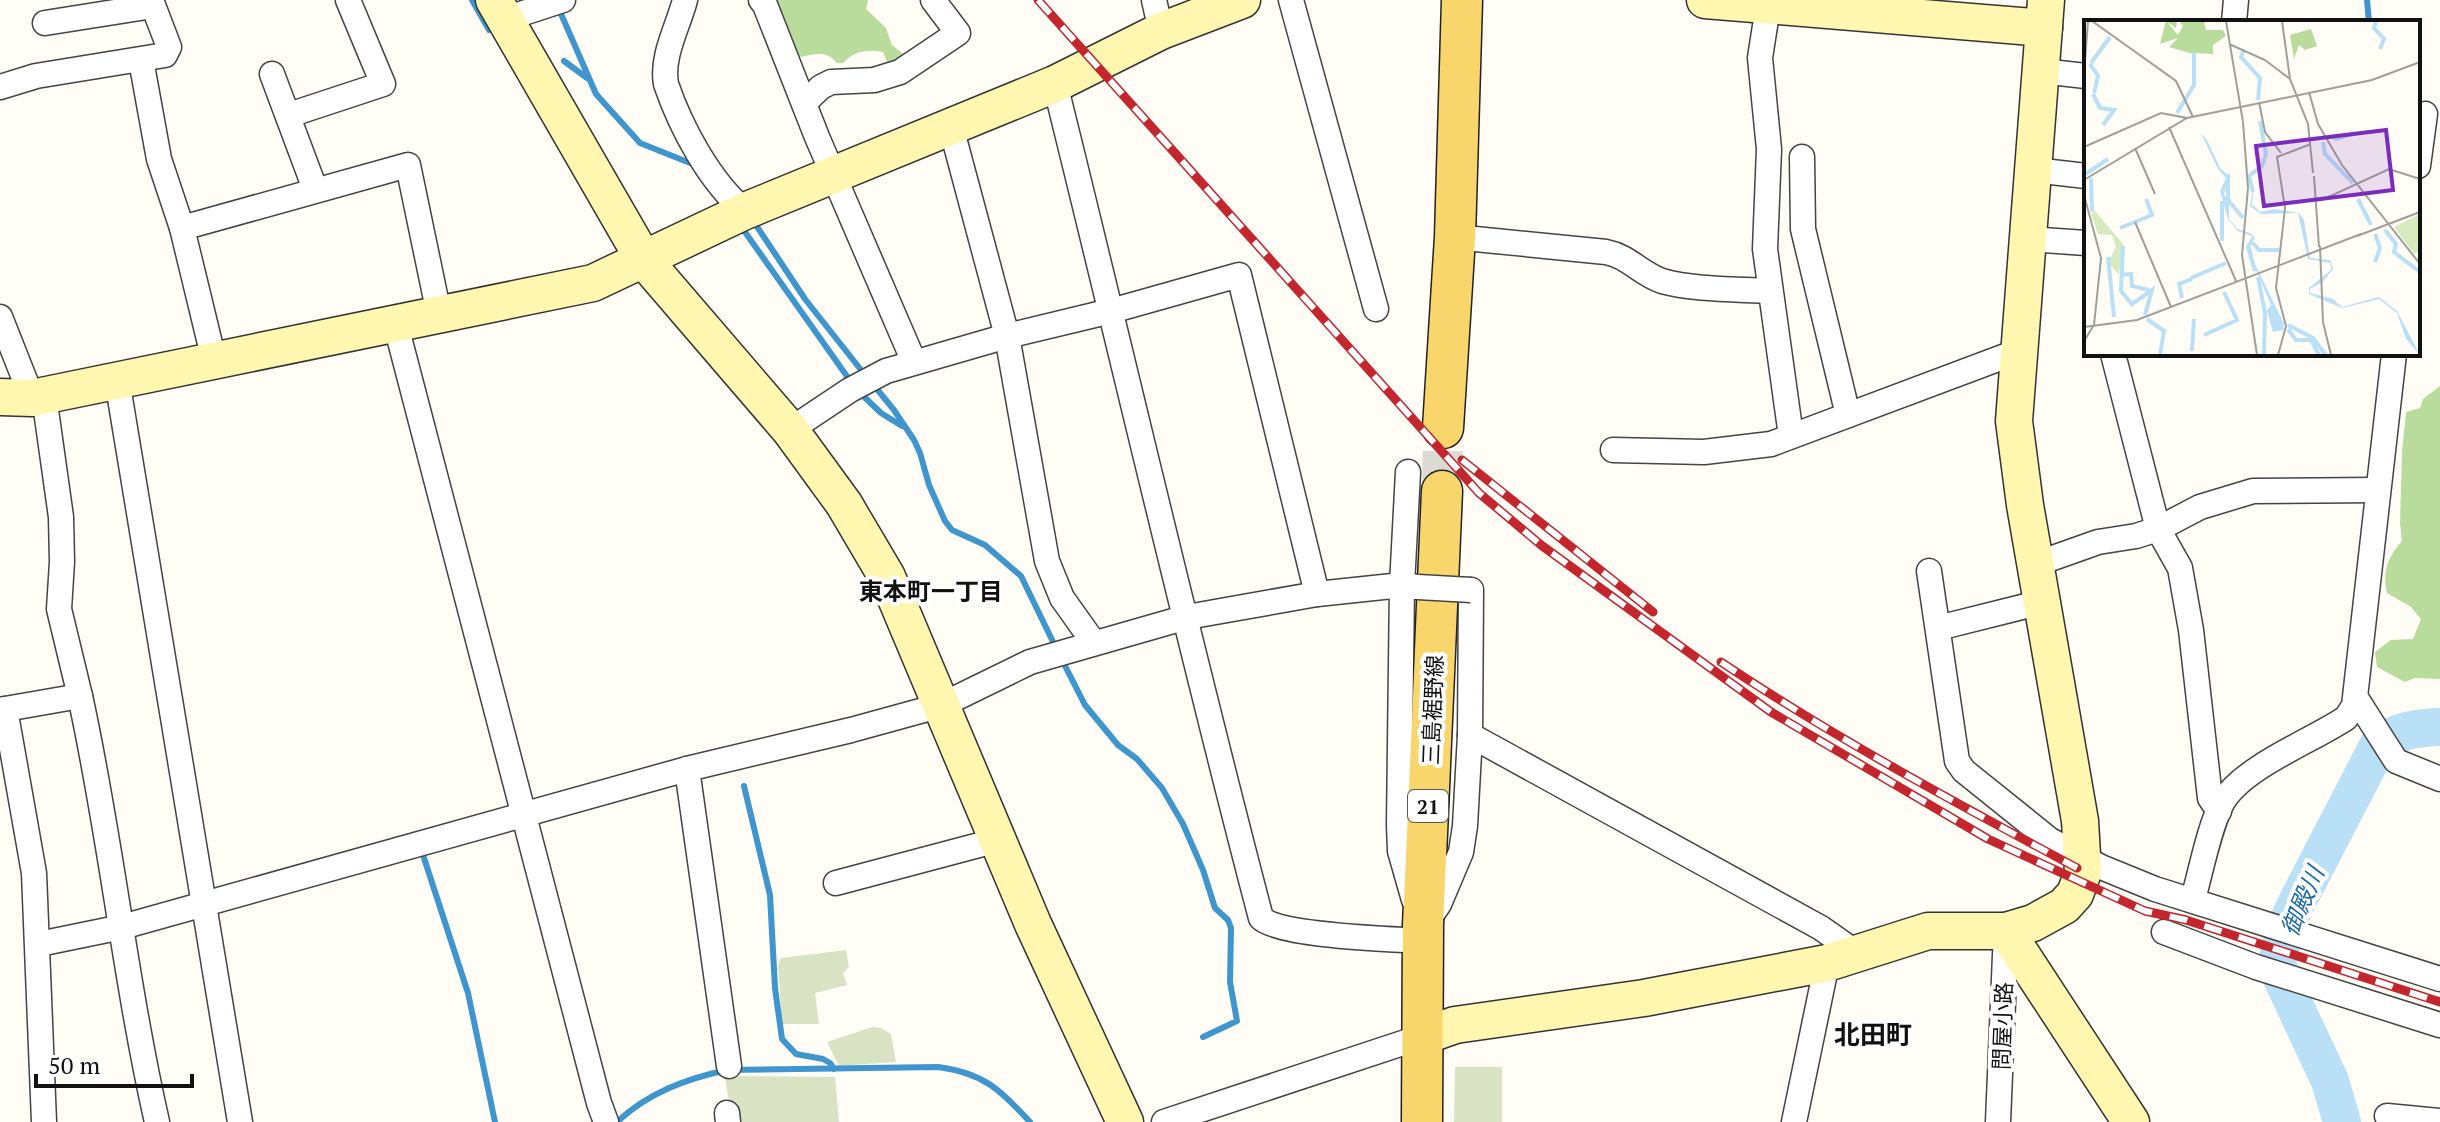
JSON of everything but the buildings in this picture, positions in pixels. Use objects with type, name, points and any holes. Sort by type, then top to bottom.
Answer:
[{"type":"main road","points":[[1443,428],[1455,237],[1462,0]]},
{"type":"main road","name":"三島裾野線","points":[[1422,1122],[1423,933],[1442,491]]},
{"type":"street","points":[[289,115],[383,84],[348,0]]},
{"type":"street","points":[[563,0],[500,10],[644,260],[790,430],[844,504],[887,577],[1033,924],[1125,1122]]},
{"type":"street","points":[[685,0],[668,52],[664,76],[666,84],[688,136],[727,192],[745,211]]},
{"type":"street","points":[[761,0],[914,362]]},
{"type":"street","points":[[804,103],[831,82],[866,81],[900,72],[958,33],[933,0]]},
{"type":"street","points":[[25,397],[593,283],[745,211],[1055,84],[1158,16],[1242,0]]},
{"type":"street","points":[[1291,0],[1376,309]]},
{"type":"street","points":[[1164,1122],[1455,1025],[1644,998],[1841,958],[1928,931],[2006,931],[2033,923],[2064,906],[2075,894],[2083,872],[2080,821],[2014,421],[2045,14],[1705,0]]},
{"type":"street","points":[[2234,20],[2236,0]]},
{"type":"street","points":[[0,87],[36,76],[141,60],[165,55],[169,51],[152,3],[45,23]]},
{"type":"street","points":[[1768,3],[1760,68],[1769,149],[1764,230],[1791,436]]},
{"type":"street","points":[[141,60],[159,159],[182,228],[214,360]]},
{"type":"street","points":[[2041,71],[2084,76]]},
{"type":"street","points":[[272,74],[315,189]]},
{"type":"street","points":[[1055,84],[1187,617],[1211,726],[1261,918],[1276,926],[1322,933],[1423,933]]},
{"type":"street","points":[[2420,156],[2428,115]]},
{"type":"street","points":[[951,127],[1007,336],[1047,561],[1062,598],[1094,643]]},
{"type":"street","points":[[1802,157],[1803,229],[1848,415]]},
{"type":"street","points":[[182,228],[408,165],[439,314]]},
{"type":"street","points":[[2034,170],[2084,176]]},
{"type":"street","points":[[1455,237],[1619,254],[1646,274],[1663,281],[1721,289],[1770,291]]},
{"type":"street","points":[[2027,239],[2084,243]]},
{"type":"street","points":[[790,430],[872,377],[914,362],[1239,275],[1317,594]]},
{"type":"street","points":[[0,317],[61,517],[59,609],[80,696],[142,1054],[157,1122]]},
{"type":"street","points":[[395,322],[522,814],[606,1122]]},
{"type":"street","points":[[1613,450],[1729,451],[1771,444],[2019,351]]},
{"type":"street","points":[[2114,356],[2158,529],[2180,568],[2191,630],[2208,786],[2210,798],[2219,811]]},
{"type":"street","points":[[2193,899],[2219,811],[2228,796],[2248,776],[2351,713],[2356,698],[2394,356]]},
{"type":"street","points":[[117,380],[240,1122]]},
{"type":"street","points":[[1408,472],[1410,586],[1400,851],[1423,933]]},
{"type":"street","points":[[2036,564],[2098,542],[2158,529],[2200,507],[2253,491],[2377,490]]},
{"type":"street","points":[[1929,571],[1959,766],[2037,831],[2134,881],[2440,979]]},
{"type":"street","points":[[39,944],[122,927],[687,769],[942,705],[1030,662],[1187,617],[1317,594],[1410,586],[1471,590],[1470,735],[1465,826],[1461,852],[1423,933]]},
{"type":"street","points":[[1938,628],[2042,602]]},
{"type":"street","points":[[44,1122],[34,873],[3,709],[80,696]]},
{"type":"street","points":[[2356,698],[2396,761],[2440,779]]},
{"type":"street","points":[[1470,735],[1821,928],[1841,958],[1794,1122]]},
{"type":"street","points":[[687,769],[729,1066]]},
{"type":"street","points":[[836,883],[998,840]]},
{"type":"street","points":[[2256,967],[2270,926]]},
{"type":"street","points":[[2006,931],[2131,1122]]},
{"type":"street","name":"問屋小路","points":[[1998,1122],[2006,931]]},
{"type":"street","points":[[2164,932],[2256,967],[2440,1025]]},
{"type":"street","points":[[2387,1116],[2440,1121]]},
{"type":"green space","points":[[771,0],[868,0],[866,9],[886,28],[892,45],[903,54],[903,59],[886,70],[883,52],[877,51],[857,53],[843,63],[837,63],[825,55],[800,57],[791,49],[791,36],[780,26]]},
{"type":"green space","points":[[2440,386],[2440,679],[2415,678],[2405,682],[2377,667],[2375,652],[2391,640],[2413,639],[2421,619],[2411,607],[2387,593],[2385,578],[2390,559],[2402,541],[2402,452],[2406,412],[2420,408],[2423,399]]},
{"type":"green space","points":[[846,950],[849,967],[843,973],[847,985],[815,993],[819,1024],[782,1024],[778,965],[781,958]]},
{"type":"green space","points":[[872,1027],[891,1034],[896,1062],[839,1066],[827,1042]]},
{"type":"green space","points":[[1455,1067],[1502,1067],[1502,1122],[1454,1122]]},
{"type":"green space","points":[[725,1076],[835,1077],[839,1122],[732,1122]]},
{"type":"waterway","points":[[472,0],[489,30]]},
{"type":"waterway","points":[[2367,0],[2369,20]]},
{"type":"waterway","points":[[558,7],[596,94],[640,143],[695,165]]},
{"type":"waterway","points":[[564,61],[587,78]]},
{"type":"waterway","points":[[754,222],[805,299],[865,375]]},
{"type":"waterway","points":[[740,225],[851,382]]},
{"type":"waterway","points":[[872,383],[914,440],[945,521],[952,530],[985,545],[1021,576],[1056,648]]},
{"type":"waterway","points":[[858,391],[881,413],[902,426]]},
{"type":"waterway","points":[[1061,658],[1085,705],[1118,745],[1137,759],[1162,788],[1183,824],[1215,908],[1228,920],[1231,928],[1230,982],[1237,1021],[1203,1037]]},
{"type":"waterway","name":"御殿川","points":[[2342,1122],[2330,1081],[2279,972],[2277,961],[2296,904],[2379,744],[2408,731],[2440,727]]},
{"type":"waterway","points":[[744,786],[770,895],[775,988],[782,1039],[796,1054],[823,1059],[834,1069]]},
{"type":"waterway","points":[[424,858],[468,993],[495,1122]]},
{"type":"waterway","points":[[617,1122],[641,1103],[668,1088],[727,1070],[938,1067],[967,1073],[990,1084],[1030,1122]]},
{"type":"tunnel","points":[[1442,491],[1443,428]]},
{"type":"railway","points":[[1038,0],[1479,493],[1541,545],[1771,712],[1988,839],[2145,911],[2186,920],[2440,1002]]},
{"type":"railway","points":[[1462,460],[1653,612]]},
{"type":"railway","points":[[1721,662],[1852,743],[2077,868]]},
{"type":"district","name":"東本町一丁目","points":[[931,591]]},
{"type":"district","name":"北田町","points":[[1873,1034]]}]
